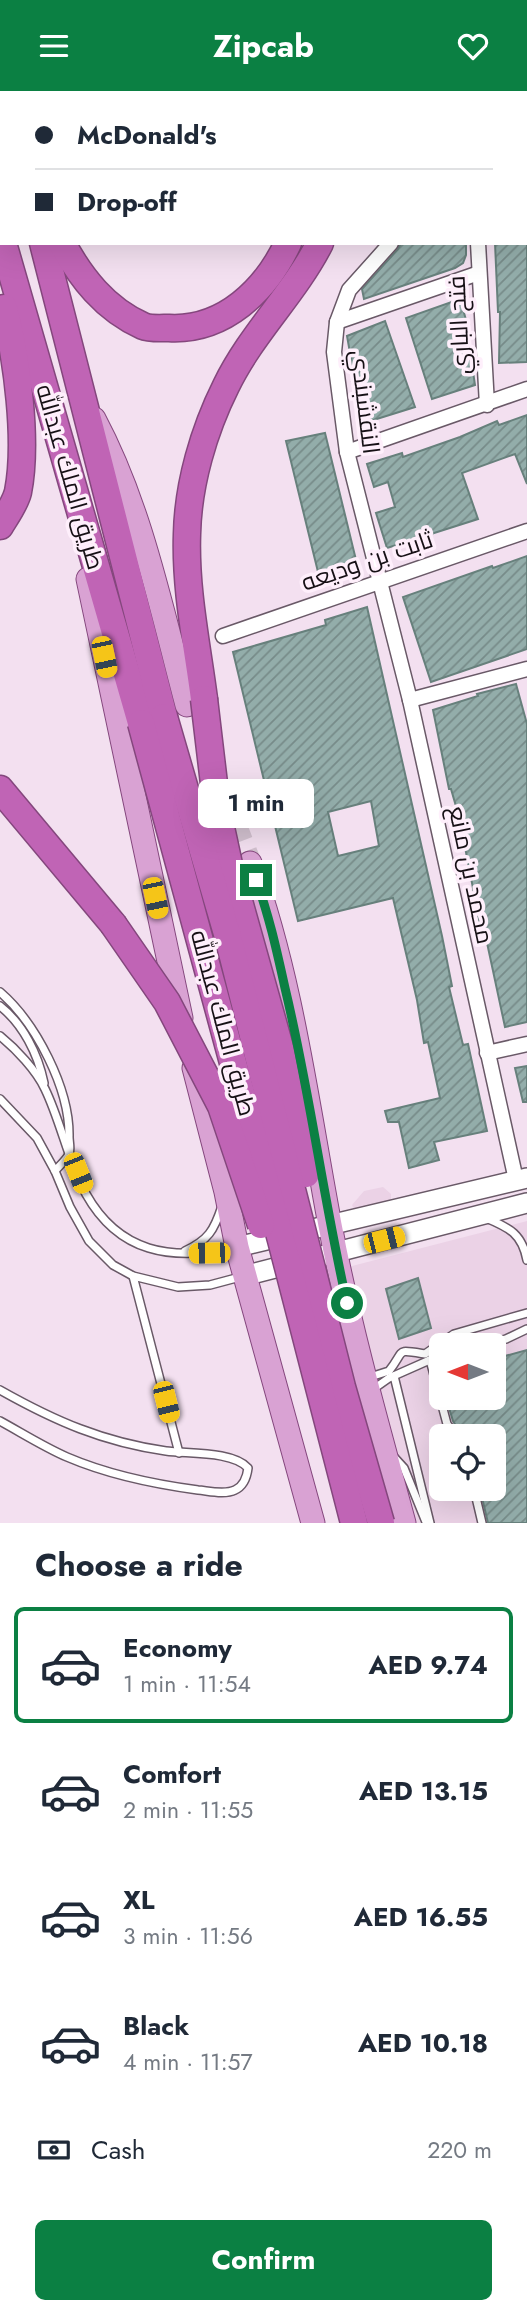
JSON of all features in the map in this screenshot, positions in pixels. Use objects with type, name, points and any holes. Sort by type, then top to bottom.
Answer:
[{"type":"highway","name":"طريق الملك عبدالله","points":[[3,245],[60,442],[174,711]]},
{"type":"highway","name":"طريق الملك عبدالله","points":[[44,245],[83,397],[174,711],[278,1227],[354,1523]]},
{"type":"highway","points":[[63,245],[74,266],[103,301],[145,328],[181,329],[212,322],[247,301],[278,265],[287,245]]},
{"type":"highway","points":[[319,245],[226,386],[198,463],[192,488],[187,534],[190,591],[174,711],[228,937],[358,1386]]},
{"type":"highway","points":[[0,292],[12,338],[22,441],[17,495],[0,526]]},
{"type":"highway","points":[[174,711],[217,809],[230,869],[281,1051],[308,1185],[358,1386],[381,1523]]},
{"type":"highway","points":[[0,789],[113,924],[167,1002],[220,1106],[333,1441]]},
{"type":"main road","points":[[60,442],[172,979],[226,1192],[244,1276],[314,1523]]},
{"type":"main road","points":[[250,863],[275,946],[299,1048],[358,1386],[383,1448],[404,1523]]},
{"type":"street","name":"النقشبندي","points":[[379,581],[347,452],[334,352],[337,322],[349,290],[389,245]]},
{"type":"street","name":"فتح الباري","points":[[478,245],[487,405]]},
{"type":"street","points":[[337,322],[479,273]]},
{"type":"street","points":[[347,452],[527,389]]},
{"type":"street","name":"ثابت بن وديعه","points":[[223,636],[527,531]]},
{"type":"street","name":"محمد بن مانع","points":[[379,581],[410,700],[487,1053],[521,1179]]},
{"type":"street","points":[[410,700],[527,670]]},
{"type":"street","points":[[487,1053],[527,1044]]},
{"type":"street","points":[[237,1247],[521,1179]]},
{"type":"street","points":[[244,1276],[527,1203]]},
{"type":"lane","points":[[0,992],[14,1004],[34,1033],[60,1086],[70,1118],[69,1153],[55,1171]]},
{"type":"lane","points":[[0,1006],[9,1013],[29,1041],[40,1064],[44,1087],[69,1153],[86,1193],[104,1220],[125,1239],[151,1251],[209,1253],[237,1247]]},
{"type":"lane","points":[[0,1037],[17,1053],[44,1087]]},
{"type":"lane","points":[[0,1099],[37,1138],[89,1241],[113,1265],[133,1276],[178,1287],[210,1285],[244,1276]]},
{"type":"lane","points":[[179,1253],[204,1243],[217,1223],[226,1192]]},
{"type":"lane","points":[[479,1216],[512,1231],[524,1244],[527,1260]]},
{"type":"lane","points":[[133,1276],[179,1453]]},
{"type":"lane","points":[[358,1386],[389,1371],[402,1352],[411,1350],[425,1354],[454,1334],[527,1314]]},
{"type":"lane","points":[[506,1339],[527,1329]]},
{"type":"lane","points":[[358,1386],[394,1376],[429,1360]]},
{"type":"lane","points":[[394,1376],[428,1523]]},
{"type":"lane","points":[[0,1390],[38,1412],[80,1430],[129,1444],[179,1453],[227,1457],[245,1464],[248,1473],[240,1487],[233,1492],[159,1485],[107,1472],[65,1456],[0,1421]]},
{"type":"lane","points":[[383,1448],[404,1468],[428,1523]]},
{"type":"lane","points":[[477,1501],[482,1523]]},
{"type":"shaded area","points":[[383,1187],[391,1194],[391,1201],[355,1212],[352,1205],[364,1191]]},
{"type":"shaded area","points":[[527,1221],[527,1523],[413,1523],[347,1271],[352,1266]]},
{"type":"building","points":[[400,245],[466,245],[466,255],[463,263],[455,268],[364,299],[362,289]]},
{"type":"building","points":[[495,245],[527,245],[527,362],[499,363]]},
{"type":"building","points":[[460,299],[471,337],[468,338],[475,385],[432,399],[406,318]]},
{"type":"building","points":[[385,321],[415,407],[364,423],[352,382],[355,381],[347,336]]},
{"type":"building","points":[[527,415],[527,484],[515,454],[462,473],[478,519],[387,548],[376,513],[395,507],[388,482],[374,487],[367,464],[402,453],[403,457],[497,421],[499,425]]},
{"type":"building","points":[[325,433],[357,564],[319,576],[286,441]]},
{"type":"building","points":[[527,556],[527,649],[431,682],[403,597]]},
{"type":"building","points":[[367,607],[442,936],[452,986],[449,987],[463,1045],[468,1044],[487,1131],[434,1142],[439,1160],[409,1168],[399,1122],[388,1122],[385,1111],[440,1098],[428,1042],[424,1043],[417,1000],[393,898],[298,921],[233,652],[326,625],[325,620]],"holes":[[[371,801],[379,846],[338,856],[328,812]]]},
{"type":"building","points":[[516,684],[527,724],[527,1022],[505,1027],[483,924],[480,924],[464,842],[466,841],[449,789],[433,710],[478,696],[477,694]]},
{"type":"building","points":[[527,1066],[527,1102],[523,1102],[515,1068]]},
{"type":"building","points":[[418,1278],[431,1328],[399,1339],[386,1289]]},
{"type":"building","points":[[527,1350],[527,1523],[488,1523],[483,1501],[506,1501],[506,1424],[455,1424],[450,1411],[506,1411],[506,1356]]},
{"type":"tunnel","points":[[221,788],[250,863]]},
{"type":"route","points":[[256,880],[299,1048],[330,1225],[347,1303]]}]
